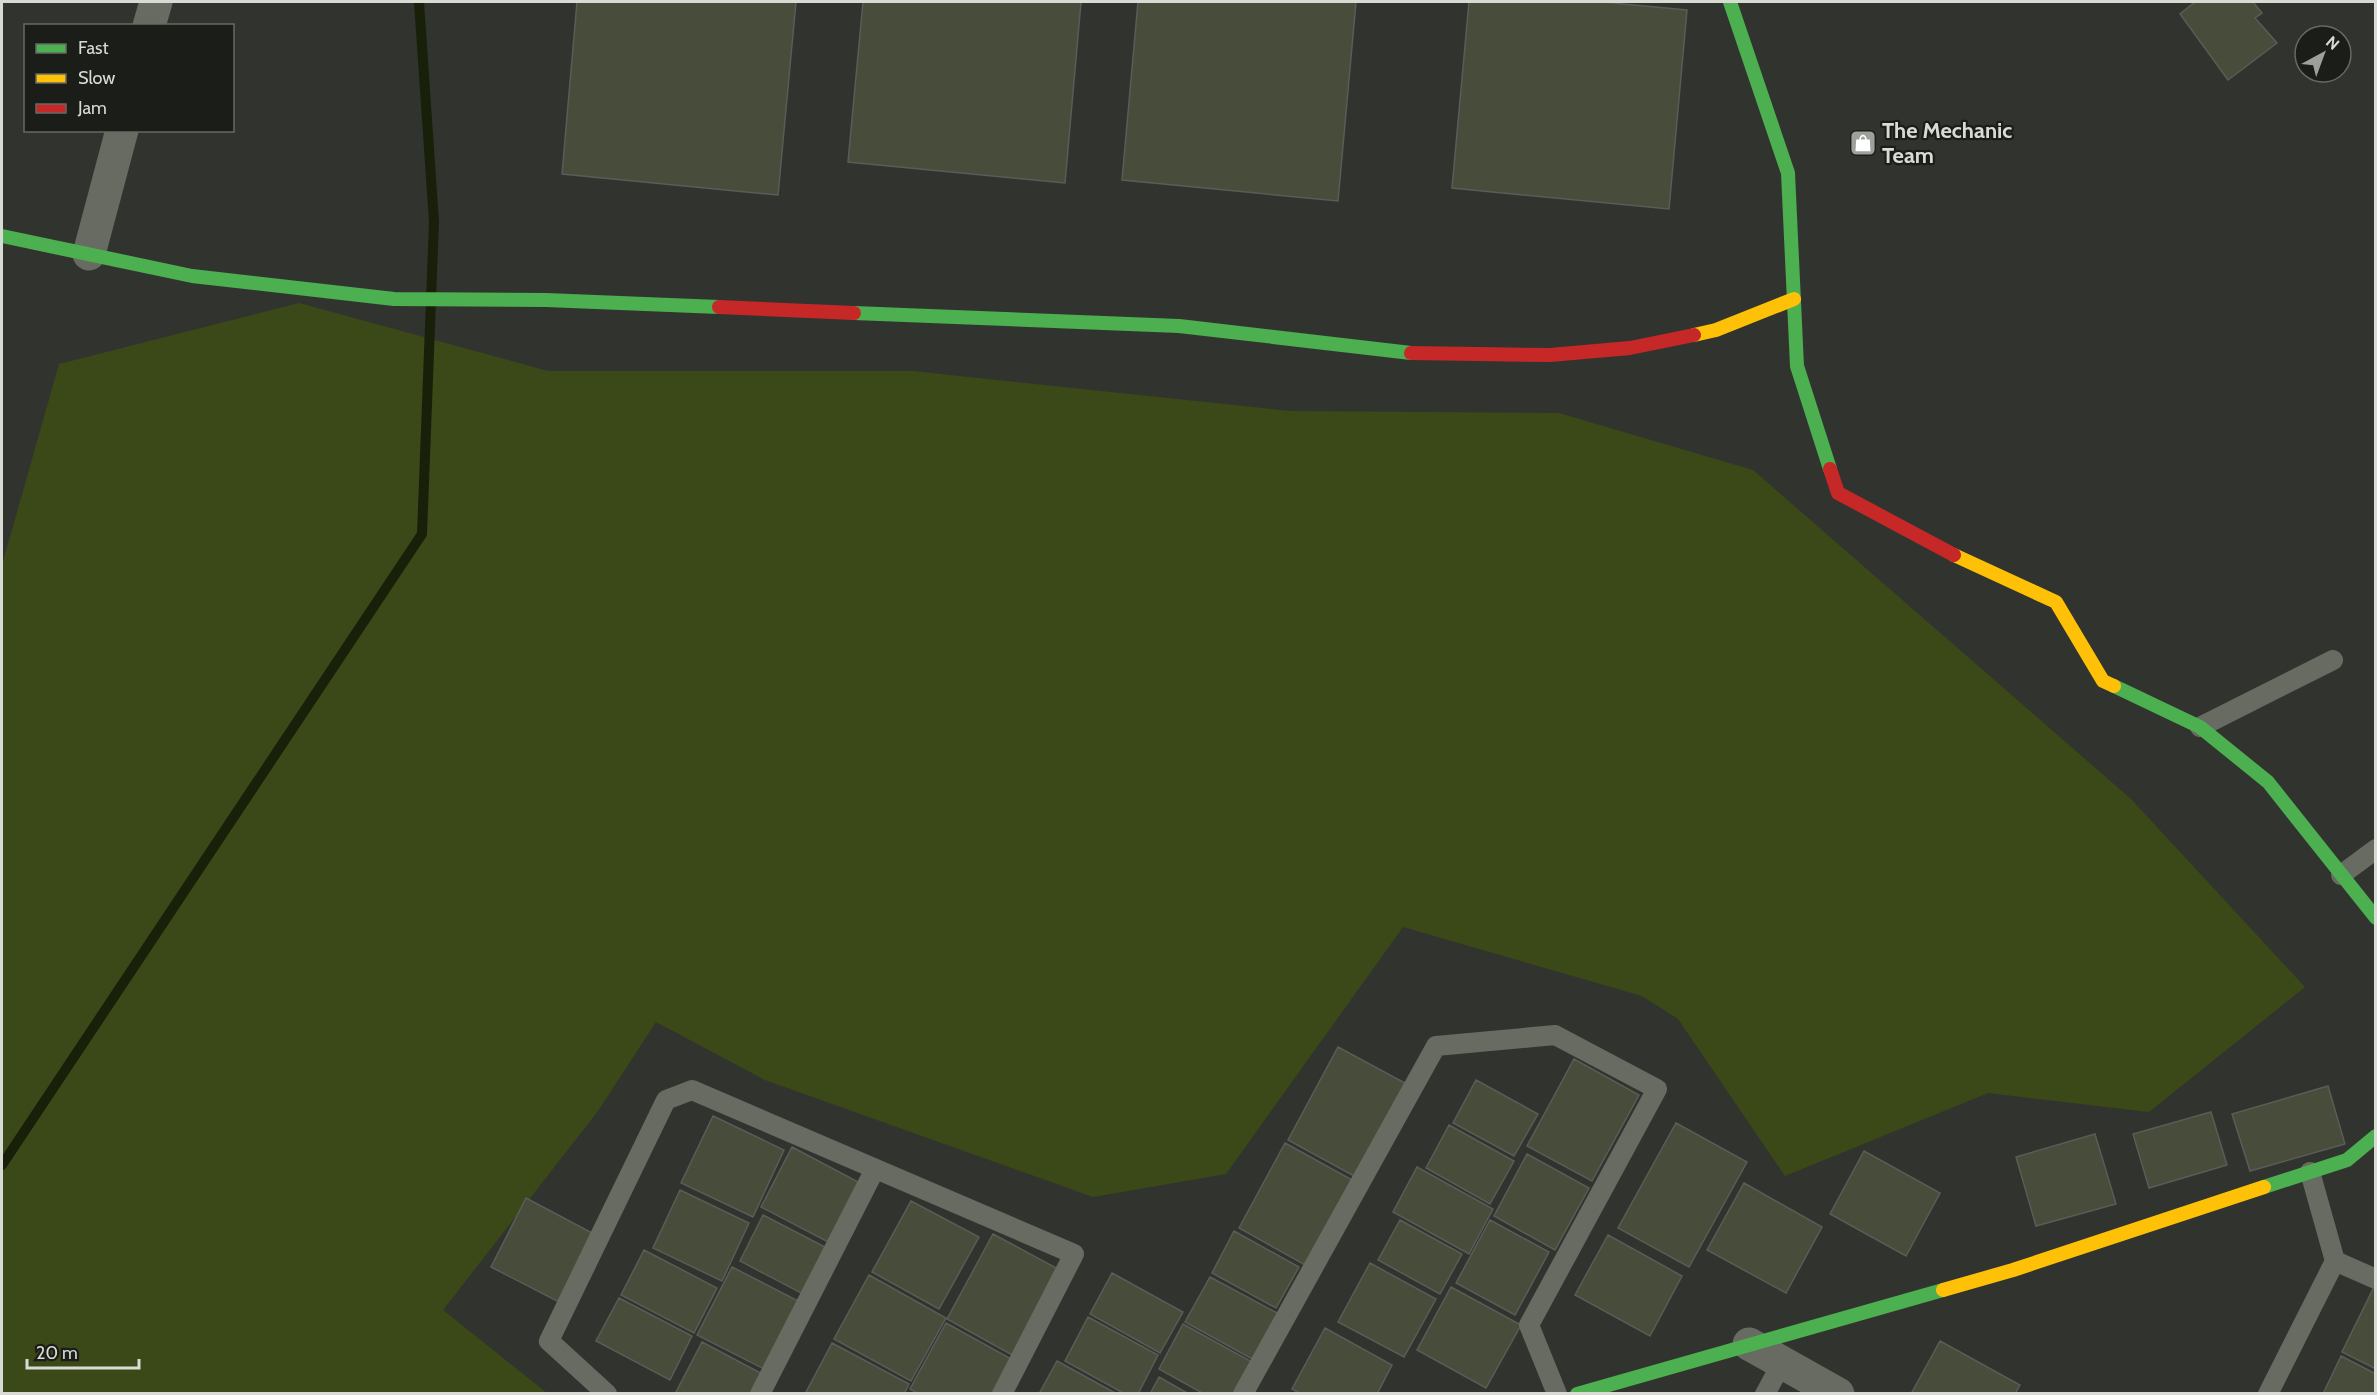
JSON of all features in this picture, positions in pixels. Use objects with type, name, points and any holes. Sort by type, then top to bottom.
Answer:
[{"type":"street","points":[[150,24],[156,2]]},
{"type":"street","points":[[1730,2],[1788,173],[1797,366],[1838,493],[1945,551],[2056,602],[2103,681],[2200,727],[2268,782],[2376,918]]},
{"type":"street","points":[[89,254],[121,132]]},
{"type":"street","points":[[2,236],[192,276],[394,299],[546,300],[1179,326],[1393,352],[1550,355],[1630,348],[1716,330],[1794,299]]},
{"type":"street","points":[[1577,1394],[2013,1270],[2347,1160],[2376,1136]]},
{"type":"street","points":[[1749,1344],[1838,1394]]},
{"type":"lane","points":[[2200,727],[2333,660]]},
{"type":"lane","points":[[2341,875],[2376,849]]},
{"type":"lane","points":[[1243,1394],[1436,1046],[1555,1035],[1658,1089],[1529,1324],[1557,1394]]},
{"type":"lane","points":[[607,1394],[549,1341],[666,1100],[692,1090],[1074,1254],[1002,1394]]},
{"type":"lane","points":[[760,1394],[875,1168]]},
{"type":"lane","points":[[2268,1394],[2335,1261],[2310,1173]]},
{"type":"lane","points":[[2335,1261],[2376,1279]]},
{"type":"lane","points":[[1765,1394],[1782,1363]]},
{"type":"green space","points":[[299,303],[548,371],[913,371],[1290,411],[1559,413],[1753,470],[2131,799],[2305,987],[2149,1112],[1988,1093],[1785,1176],[1678,1019],[1642,996],[1403,927],[1226,1174],[1093,1197],[765,1080],[656,1022],[598,1111],[443,1310],[547,1393],[2,1394],[2,565],[59,364]]},
{"type":"building","points":[[577,2],[796,2],[778,195],[562,174]]},
{"type":"building","points":[[863,2],[1081,2],[1065,183],[848,162]]},
{"type":"building","points":[[1138,2],[1356,2],[1338,201],[1122,180]]},
{"type":"building","points":[[1469,2],[1602,2],[1687,10],[1669,209],[1452,188]]},
{"type":"building","points":[[2195,2],[2253,2],[2262,13],[2255,18],[2277,43],[2228,80],[2180,14]]},
{"type":"building","points":[[1338,1047],[1405,1083],[1354,1176],[1288,1140]]},
{"type":"building","points":[[1574,1059],[1639,1095],[1592,1181],[1527,1146]]},
{"type":"building","points":[[1476,1080],[1538,1114],[1514,1156],[1453,1123]]},
{"type":"building","points":[[2328,1086],[2345,1144],[2250,1171],[2232,1114]]},
{"type":"building","points":[[2211,1112],[2227,1165],[2149,1188],[2133,1134]]},
{"type":"building","points":[[713,1116],[784,1150],[753,1217],[681,1183]]},
{"type":"building","points":[[1676,1123],[1747,1162],[1689,1267],[1618,1228]]},
{"type":"building","points":[[1449,1125],[1514,1161],[1490,1204],[1426,1168]]},
{"type":"building","points":[[2095,1134],[2116,1204],[2036,1226],[2016,1157]]},
{"type":"building","points":[[1285,1143],[1354,1181],[1307,1266],[1239,1228]]},
{"type":"building","points":[[792,1147],[862,1184],[832,1244],[761,1207]]},
{"type":"building","points":[[1864,1151],[1940,1193],[1906,1256],[1830,1214]]},
{"type":"building","points":[[1527,1154],[1589,1188],[1555,1250],[1494,1216]]},
{"type":"building","points":[[1417,1167],[1493,1209],[1469,1254],[1393,1212]]},
{"type":"building","points":[[1744,1183],[1822,1227],[1786,1293],[1707,1250]]},
{"type":"building","points":[[680,1190],[749,1223],[722,1281],[653,1248]]},
{"type":"building","points":[[526,1198],[596,1235],[561,1303],[491,1267]]},
{"type":"building","points":[[911,1201],[979,1237],[939,1309],[872,1272]]},
{"type":"building","points":[[763,1215],[829,1249],[805,1295],[740,1261]]},
{"type":"building","points":[[1400,1220],[1462,1254],[1440,1294],[1378,1260]]},
{"type":"building","points":[[1490,1220],[1549,1252],[1515,1315],[1456,1283]]},
{"type":"building","points":[[1234,1231],[1299,1267],[1276,1308],[1212,1273]]},
{"type":"building","points":[[993,1234],[1060,1270],[1014,1356],[947,1319]]},
{"type":"building","points":[[1608,1235],[1682,1276],[1650,1336],[1575,1295]]},
{"type":"building","points":[[644,1250],[717,1288],[694,1333],[621,1295]]},
{"type":"building","points":[[1370,1263],[1436,1299],[1404,1357],[1338,1322]]},
{"type":"building","points":[[732,1267],[802,1303],[768,1371],[697,1335]]},
{"type":"building","points":[[1112,1273],[1183,1312],[1160,1353],[1090,1314]]},
{"type":"building","points":[[869,1275],[946,1318],[911,1381],[834,1339]]},
{"type":"building","points":[[1210,1277],[1279,1314],[1254,1360],[1185,1322]]},
{"type":"building","points":[[1451,1287],[1521,1325],[1486,1388],[1417,1350]]},
{"type":"building","points":[[2374,1287],[2376,1288],[2376,1369],[2342,1352]]},
{"type":"building","points":[[619,1298],[692,1336],[670,1380],[596,1341]]},
{"type":"building","points":[[1088,1317],[1158,1355],[1138,1394],[1125,1394],[1065,1361]]},
{"type":"building","points":[[946,1323],[1013,1360],[995,1394],[919,1394],[910,1389]]},
{"type":"building","points":[[1183,1324],[1252,1362],[1235,1394],[1204,1394],[1159,1369]]},
{"type":"building","points":[[1325,1328],[1392,1365],[1377,1394],[1301,1394],[1292,1389]]},
{"type":"building","points":[[1940,1341],[2020,1385],[2015,1394],[1911,1394]]},
{"type":"building","points":[[702,1342],[766,1376],[757,1394],[675,1394]]},
{"type":"building","points":[[832,1343],[909,1384],[904,1394],[805,1394]]},
{"type":"building","points":[[2341,1356],[2376,1374],[2376,1394],[2323,1394]]},
{"type":"building","points":[[1057,1361],[1117,1394],[1039,1394]]},
{"type":"building","points":[[1159,1377],[1189,1394],[1150,1394]]},
{"type":"waterway","points":[[2,1165],[422,534],[434,222],[419,2]]},
{"type":"traffic: fast","points":[[1730,2],[1788,173],[1797,366],[1830,469]]},
{"type":"traffic: fast","points":[[2,236],[192,276],[394,299],[546,300],[719,307]]},
{"type":"traffic: fast","points":[[854,313],[1179,326],[1411,353]]},
{"type":"traffic: fast","points":[[2114,686],[2200,727],[2268,782],[2376,918]]},
{"type":"traffic: fast","points":[[2264,1187],[2347,1160],[2376,1136]]},
{"type":"traffic: fast","points":[[1577,1394],[1943,1290]]},
{"type":"traffic: slow","points":[[1694,335],[1716,330],[1794,299]]},
{"type":"traffic: slow","points":[[1954,555],[2056,602],[2103,681],[2114,686]]},
{"type":"traffic: slow","points":[[1943,1290],[2013,1270],[2264,1187]]},
{"type":"traffic: jam","points":[[719,307],[854,313]]},
{"type":"traffic: jam","points":[[1411,353],[1550,355],[1630,348],[1694,335]]},
{"type":"traffic: jam","points":[[1830,469],[1838,493],[1954,555]]},
{"type":"place","name":"The Mechanic Team","points":[[1863,143]]}]
